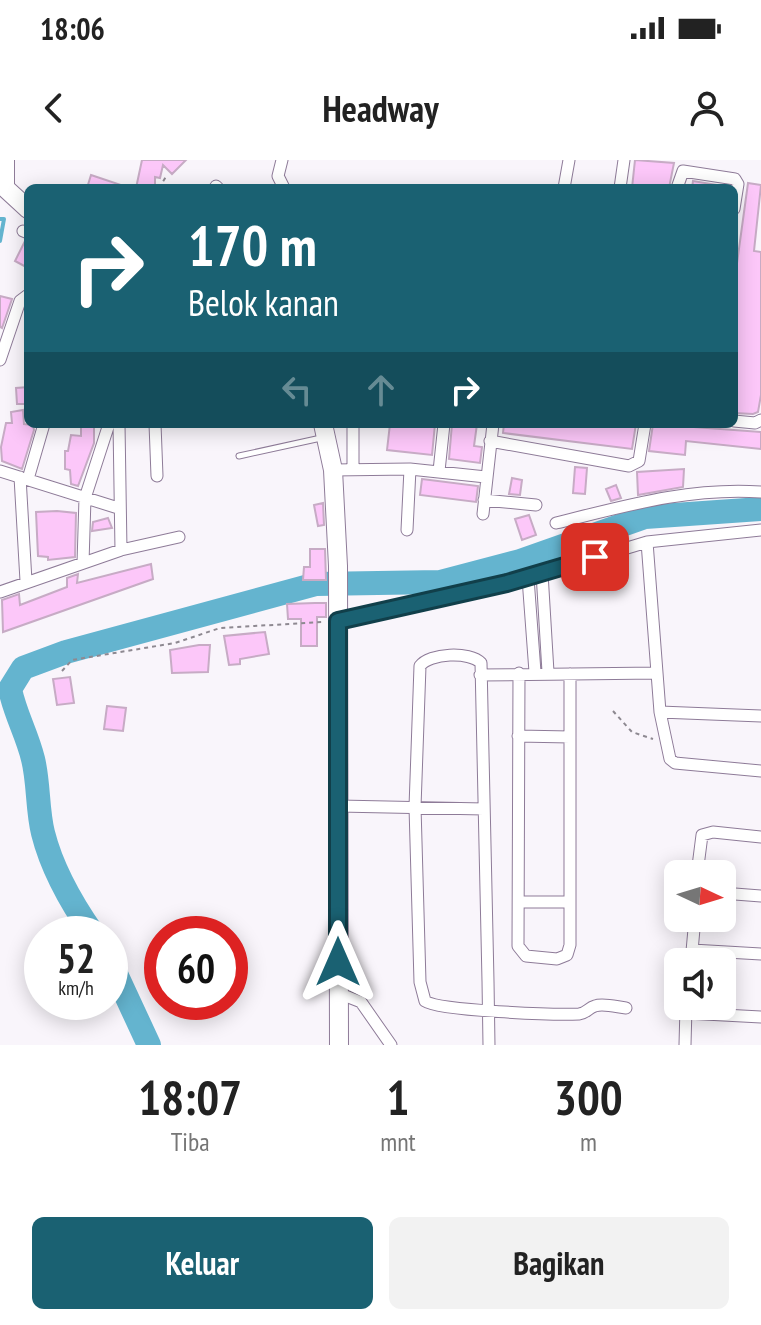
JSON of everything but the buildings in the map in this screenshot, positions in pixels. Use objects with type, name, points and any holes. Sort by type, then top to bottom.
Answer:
[{"type":"main road","points":[[5,160],[1,190],[24,206]]},
{"type":"main road","points":[[325,430],[333,470],[338,566],[339,1045]]},
{"type":"street","points":[[282,160],[278,176],[282,184]]},
{"type":"street","points":[[565,184],[569,160]]},
{"type":"street","points":[[621,184],[624,160]]},
{"type":"street","points":[[678,182],[681,171],[690,171],[735,179],[738,184]]},
{"type":"street","points":[[0,360],[20,301],[24,298]]},
{"type":"street","points":[[738,421],[755,423],[761,420]]},
{"type":"street","points":[[26,581],[24,478],[43,428]]},
{"type":"street","points":[[83,563],[85,498],[108,428]]},
{"type":"street","points":[[119,428],[121,550]]},
{"type":"street","points":[[155,428],[157,476]]},
{"type":"street","points":[[353,428],[353,469]]},
{"type":"street","points":[[439,471],[444,428]]},
{"type":"street","points":[[483,514],[492,428]]},
{"type":"street","points":[[490,441],[629,466],[639,461],[644,428]]},
{"type":"street","points":[[407,530],[410,469]]},
{"type":"street","points":[[333,470],[410,469],[486,477]]},
{"type":"street","points":[[0,471],[118,508]]},
{"type":"street","points":[[556,523],[673,495],[725,490],[761,492]]},
{"type":"street","points":[[484,500],[536,505]]},
{"type":"street","points":[[338,616],[528,578],[647,542],[761,530]]},
{"type":"street","points":[[0,592],[121,550],[179,537]]},
{"type":"street","points":[[647,542],[660,712],[669,756],[675,763],[761,771]]},
{"type":"street","points":[[542,573],[548,672]]},
{"type":"street","points":[[528,578],[535,672]]},
{"type":"street","points":[[489,1045],[488,1009],[484,809],[480,675],[481,663],[473,657],[434,657],[421,662],[415,807],[423,996],[428,1004],[437,1007],[488,1009],[563,1014],[583,1014],[598,1005],[626,1008]]},
{"type":"street","points":[[519,673],[521,953],[557,959],[569,951],[570,674]]},
{"type":"street","points":[[480,675],[657,673]]},
{"type":"street","points":[[660,712],[761,716]]},
{"type":"street","points":[[518,736],[570,737]]},
{"type":"street","points":[[339,806],[484,809]]},
{"type":"street","points":[[699,860],[702,835],[713,832],[761,837]]},
{"type":"street","points":[[736,894],[761,896]]},
{"type":"street","points":[[520,902],[570,902]]},
{"type":"street","points":[[736,955],[761,954]]},
{"type":"street","points":[[338,993],[361,1002],[391,1045]]},
{"type":"street","points":[[736,1014],[761,1017]]},
{"type":"street","points":[[685,1045],[686,1020]]},
{"type":"lane","points":[[239,456],[325,430]]},
{"type":"path","points":[[161,184],[167,175]]},
{"type":"path","points":[[62,671],[72,660],[175,643],[220,628],[338,616]]},
{"type":"path","points":[[613,711],[632,732],[666,741]]},
{"type":"waterway","points":[[0,219],[4,219],[0,241]]},
{"type":"waterway","points":[[81,916],[52,860],[43,833],[33,759],[10,689],[23,668],[66,652],[316,584],[440,582],[520,561],[645,517],[761,509]]},
{"type":"waterway","points":[[0,694],[15,715]]},
{"type":"waterway","points":[[128,1000],[149,1045]]},
{"type":"route","points":[[338,962],[338,621],[528,578],[595,557]]}]
